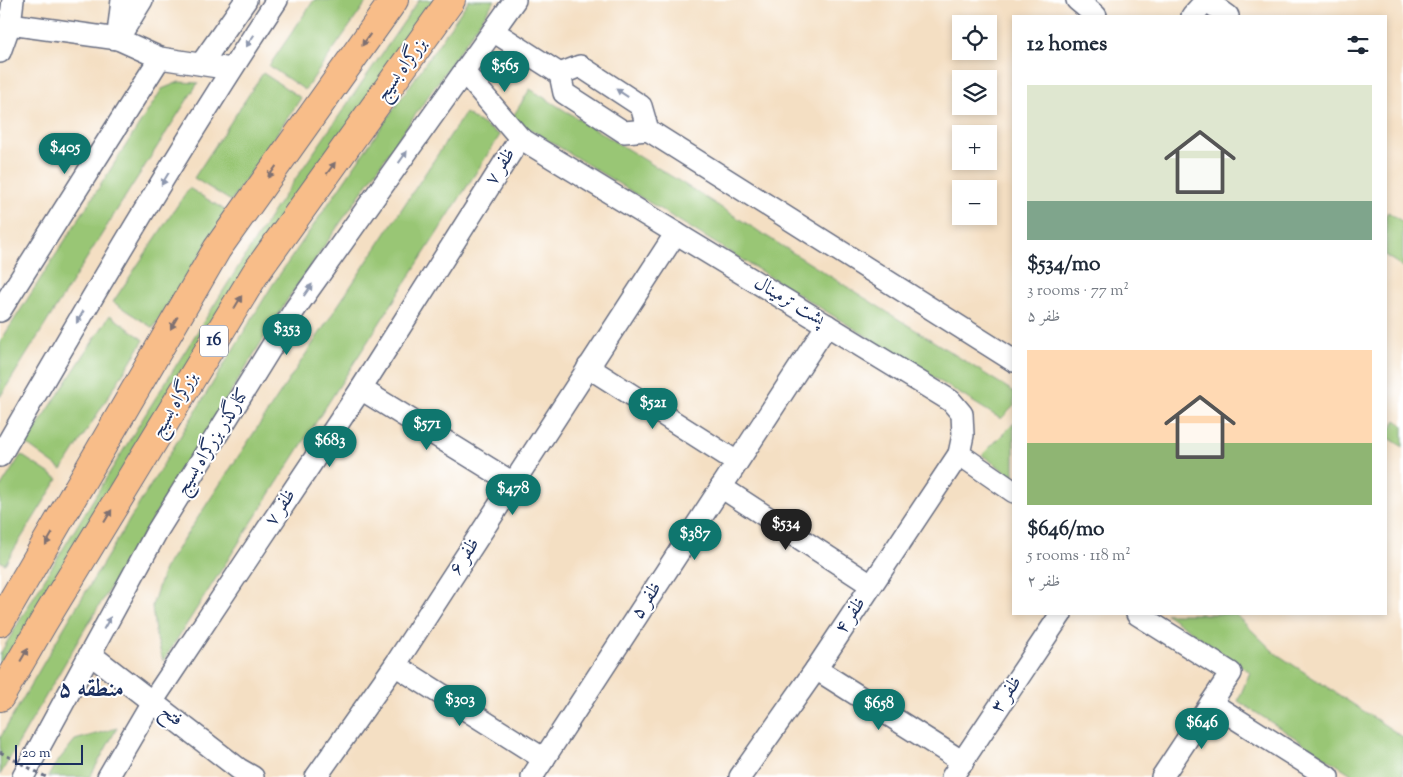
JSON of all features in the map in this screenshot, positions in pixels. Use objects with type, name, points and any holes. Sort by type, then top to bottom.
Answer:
[{"type":"highway","name":"16","points":[[0,622],[217,249],[394,0]]},
{"type":"highway","name":"بزرگراه بسیج","points":[[0,697],[255,274],[451,0]]},
{"type":"street","points":[[0,52],[10,24],[13,0]]},
{"type":"street","points":[[118,39],[122,0]]},
{"type":"street","points":[[118,39],[142,0]]},
{"type":"street","points":[[201,64],[246,0]]},
{"type":"street","points":[[0,456],[83,313],[231,69],[277,0]]},
{"type":"street","name":"کنارگذر بزرگراه بسیج","points":[[23,777],[156,533],[295,309],[515,0]]},
{"type":"street","points":[[1077,0],[1095,15]]},
{"type":"street","points":[[1193,15],[1206,0],[1227,15]]},
{"type":"street","points":[[10,24],[118,39],[160,58],[231,69]]},
{"type":"street","points":[[493,31],[560,74],[564,93],[624,132],[648,130],[1012,360]]},
{"type":"street","points":[[0,310],[160,58]]},
{"type":"street","points":[[560,74],[580,66],[641,106],[648,130]]},
{"type":"street","name":"پشت ترمینال","points":[[464,72],[520,138],[951,401],[962,414],[963,435],[959,454]]},
{"type":"street","name":"ظفر ۷","points":[[108,777],[152,702],[361,389],[520,138]]},
{"type":"street","name":"ظفر ۶","points":[[316,777],[395,665],[676,233]]},
{"type":"street","name":"ظفر ۵","points":[[532,777],[827,325]]},
{"type":"street","points":[[588,367],[737,462]]},
{"type":"street","points":[[361,389],[513,483]]},
{"type":"street","points":[[959,454],[1012,491]]},
{"type":"street","name":"ظفر ۴","points":[[740,777],[816,669],[959,454]]},
{"type":"street","points":[[721,487],[871,585]]},
{"type":"street","name":"ظفر ۳","points":[[958,769],[1060,615]]},
{"type":"street","points":[[1139,615],[1231,673],[1162,777]]},
{"type":"street","name":"فتح","points":[[90,654],[241,774]]},
{"type":"street","points":[[395,665],[544,759]]},
{"type":"street","points":[[816,669],[958,769]]},
{"type":"street","points":[[1211,703],[1328,777]]},
{"type":"path","points":[[0,752],[46,777]]},
{"type":"green space","points":[[314,0],[368,0],[305,90],[269,66]]},
{"type":"green space","points":[[419,0],[434,0],[0,677],[0,654],[148,410],[276,207]]},
{"type":"green space","points":[[469,0],[495,0],[291,294],[83,632],[0,775],[0,738],[68,621],[273,284]]},
{"type":"green space","points":[[263,73],[301,98],[231,201],[194,178]]},
{"type":"green space","points":[[179,82],[198,83],[0,397],[0,342],[162,89]]},
{"type":"green space","points":[[530,89],[1012,391],[1012,408],[1001,419],[512,118]]},
{"type":"green space","points":[[465,113],[500,135],[163,661],[155,632],[152,606],[164,569]]},
{"type":"green space","points":[[189,188],[228,212],[153,328],[113,302]]},
{"type":"green space","points":[[1388,212],[1403,222],[1403,267],[1387,257]]},
{"type":"green space","points":[[110,315],[144,340],[62,470],[26,444]]},
{"type":"green space","points":[[1396,420],[1403,425],[1403,447],[1387,437]]},
{"type":"green space","points":[[1012,425],[1012,477],[982,455]]},
{"type":"green space","points":[[21,455],[58,479],[5,564],[0,561],[0,488]]},
{"type":"green space","points":[[1167,615],[1236,615],[1275,653],[1403,737],[1403,777],[1356,777],[1238,701],[1250,672]]},
{"type":"green space","points":[[117,728],[90,777],[48,777],[54,766],[75,740]]},
{"type":"district","name":"منطقه ۵","points":[[91,690]]}]
